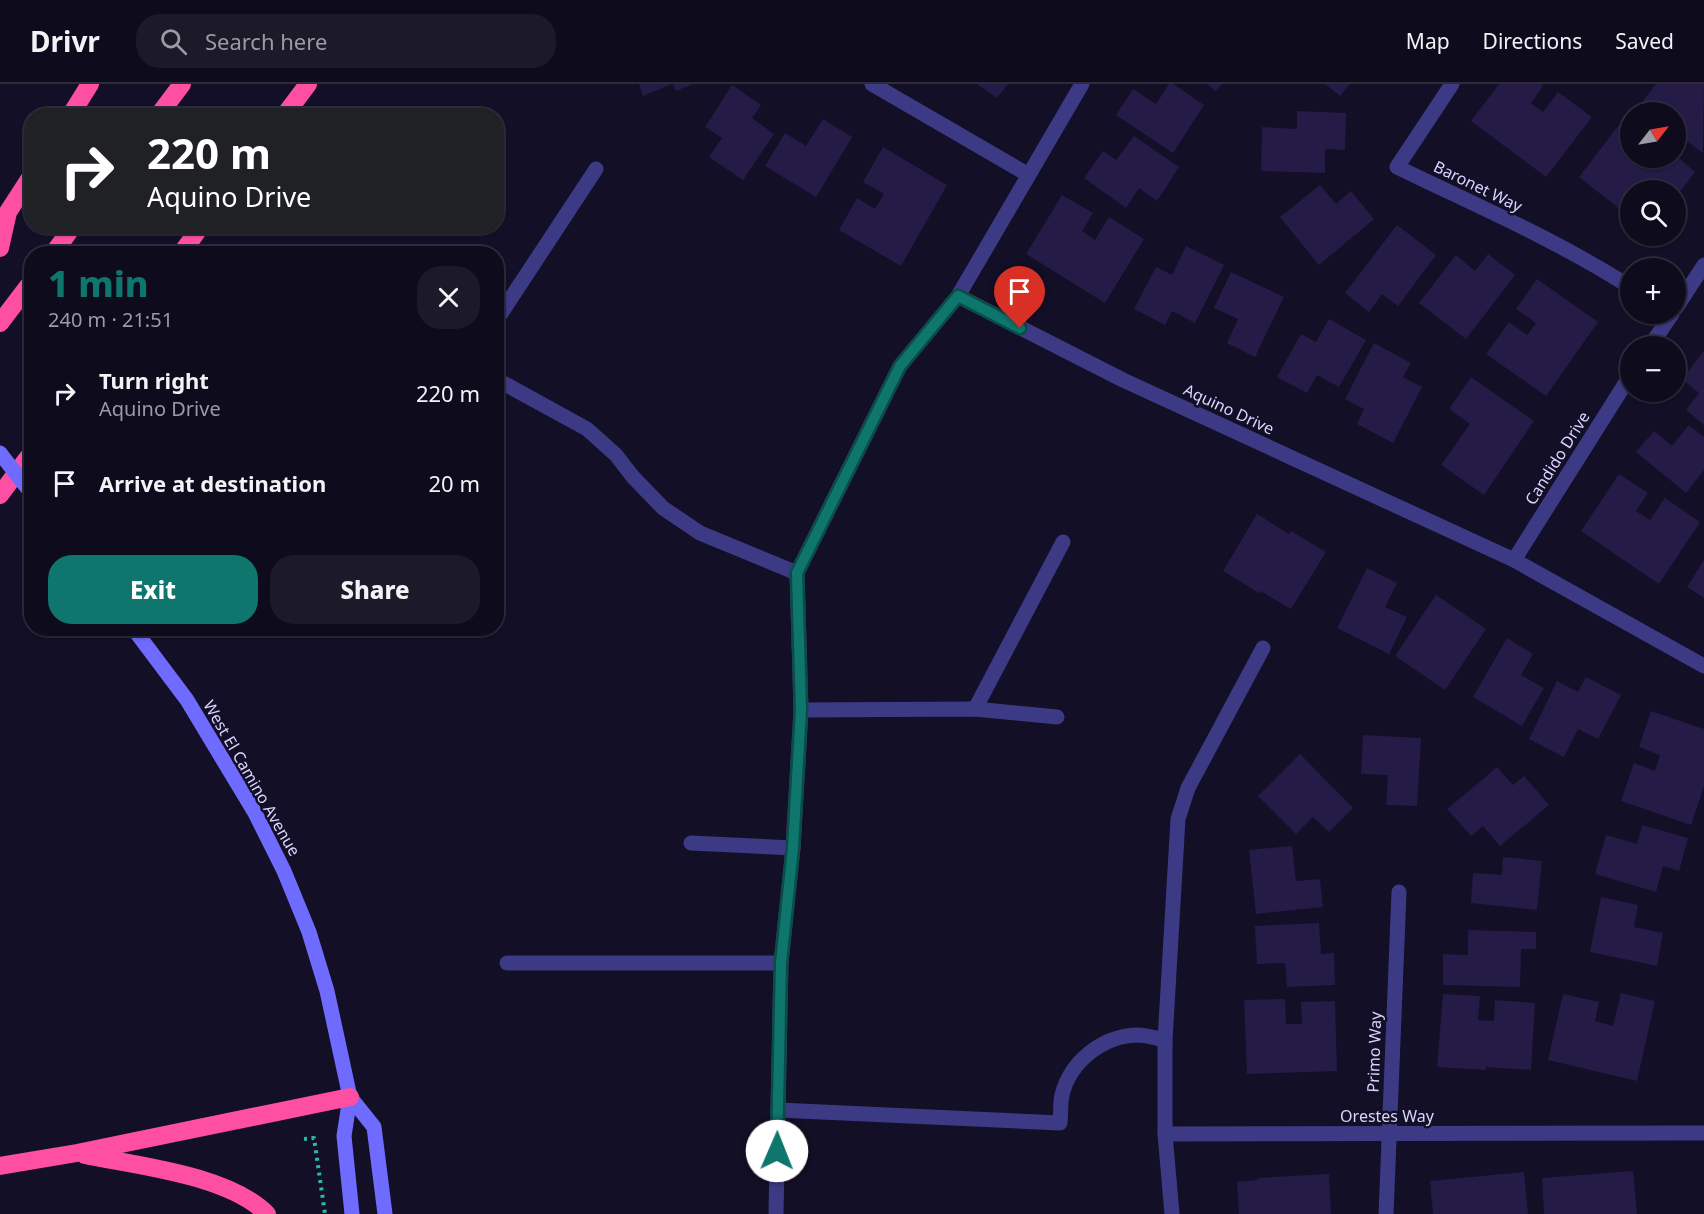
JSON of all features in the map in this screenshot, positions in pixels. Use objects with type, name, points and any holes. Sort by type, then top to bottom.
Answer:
[{"type":"highway","points":[[75,108],[90,84]]},
{"type":"highway","points":[[164,108],[182,84]]},
{"type":"highway","points":[[290,108],[308,84]]},
{"type":"highway","points":[[0,248],[8,212],[24,187]]},
{"type":"highway","points":[[0,323],[24,292]]},
{"type":"highway","points":[[0,495],[24,463]]},
{"type":"highway","points":[[0,1166],[77,1153],[350,1097]]},
{"type":"highway","points":[[77,1153],[209,1181],[239,1194],[267,1214]]},
{"type":"main road","points":[[0,453],[24,484]]},
{"type":"main road","name":"West El Camino Avenue","points":[[139,636],[187,700],[255,813],[284,871],[309,932],[327,991],[350,1097],[344,1136],[352,1214]]},
{"type":"main road","name":"West El Camino Avenue","points":[[350,1097],[374,1127],[386,1214]]},
{"type":"street","points":[[872,84],[1028,174]]},
{"type":"street","points":[[776,1214],[781,963],[793,848],[801,710],[797,573],[900,366],[958,296],[1082,84]]},
{"type":"street","name":"Baronet Way","points":[[1452,84],[1397,167],[1544,238],[1620,281]]},
{"type":"street","points":[[504,309],[596,169]]},
{"type":"street","points":[[1686,293],[1704,266]]},
{"type":"street","name":"Aquino Drive","points":[[958,296],[1123,380],[1514,560],[1704,666]]},
{"type":"street","points":[[504,383],[587,429],[616,455],[633,477],[663,508],[699,533],[797,573]]},
{"type":"street","name":"Candido Drive","points":[[1514,560],[1620,392]]},
{"type":"street","points":[[975,709],[1064,542]]},
{"type":"street","points":[[1172,1214],[1166,1134],[1165,1040],[1178,819],[1188,788],[1263,648]]},
{"type":"street","points":[[801,710],[975,709],[1057,717]]},
{"type":"street","points":[[691,843],[793,848]]},
{"type":"street","name":"Primo Way","points":[[1386,1214],[1399,892]]},
{"type":"street","points":[[507,963],[781,963]]},
{"type":"street","points":[[778,1110],[1060,1123],[1062,1097],[1067,1080],[1077,1065],[1096,1047],[1121,1037],[1139,1035],[1165,1040]]},
{"type":"street","name":"Orestes Way","points":[[1166,1134],[1704,1133]]},
{"type":"path","points":[[304,1139],[314,1138],[325,1214]]},
{"type":"building","points":[[639,84],[672,84],[643,96]]},
{"type":"building","points":[[673,84],[693,84],[676,91]]},
{"type":"building","points":[[977,84],[1008,84],[997,98]]},
{"type":"building","points":[[1169,84],[1173,84],[1204,105],[1173,153],[1116,115],[1133,89],[1156,104]]},
{"type":"building","points":[[1207,84],[1222,84],[1216,91]]},
{"type":"building","points":[[1325,84],[1350,84],[1340,96]]},
{"type":"building","points":[[1499,84],[1541,84],[1543,86],[1531,103],[1543,112],[1558,92],[1592,117],[1546,177],[1471,121]]},
{"type":"building","points":[[1656,84],[1704,84],[1703,153],[1686,140],[1686,102],[1642,102]]},
{"type":"building","points":[[732,85],[761,105],[752,118],[774,134],[743,180],[709,157],[722,138],[705,127]]},
{"type":"building","points":[[1297,111],[1346,113],[1345,150],[1325,149],[1325,173],[1261,171],[1262,127],[1297,129]]},
{"type":"building","points":[[823,119],[852,137],[816,197],[765,166],[785,133],[806,146]]},
{"type":"building","points":[[1620,124],[1620,168],[1648,168],[1651,170],[1653,168],[1686,168],[1686,164],[1695,172],[1686,184],[1686,180],[1620,180],[1620,209],[1579,177]]},
{"type":"building","points":[[1134,136],[1179,167],[1157,201],[1139,188],[1126,208],[1084,178],[1103,151],[1116,160]]},
{"type":"building","points":[[883,147],[947,185],[901,266],[839,230],[857,198],[875,209],[884,194],[863,182]]},
{"type":"building","points":[[1320,185],[1336,204],[1351,191],[1374,219],[1319,265],[1280,217]]},
{"type":"building","points":[[1062,195],[1093,213],[1082,231],[1095,240],[1109,217],[1144,239],[1105,303],[1026,254]]},
{"type":"building","points":[[1397,225],[1436,255],[1398,306],[1382,294],[1369,312],[1345,293]]},
{"type":"building","points":[[1186,246],[1224,265],[1195,323],[1172,311],[1165,325],[1134,309],[1156,267],[1172,275]]},
{"type":"building","points":[[1488,254],[1515,275],[1466,339],[1419,303],[1456,255],[1475,271]]},
{"type":"building","points":[[1231,272],[1284,297],[1255,357],[1227,343],[1238,319],[1214,308]]},
{"type":"building","points":[[1537,279],[1598,322],[1546,396],[1486,354],[1509,322],[1527,335],[1536,323],[1516,309]]},
{"type":"building","points":[[1329,319],[1366,340],[1339,387],[1317,375],[1307,393],[1277,377],[1301,334],[1316,342]]},
{"type":"building","points":[[1374,343],[1411,363],[1403,377],[1422,387],[1393,443],[1357,424],[1364,409],[1345,399]]},
{"type":"building","points":[[1704,351],[1704,425],[1686,410],[1699,393],[1686,382],[1686,374]]},
{"type":"building","points":[[1471,377],[1534,421],[1484,495],[1441,465],[1470,424],[1449,409]]},
{"type":"building","points":[[1689,425],[1704,437],[1704,470],[1686,493],[1636,452],[1654,431],[1672,446]]},
{"type":"building","points":[[1619,474],[1648,493],[1636,511],[1650,520],[1665,498],[1700,522],[1659,584],[1581,531]]},
{"type":"building","points":[[1257,514],[1289,534],[1291,531],[1326,552],[1291,609],[1223,571]]},
{"type":"building","points":[[1704,560],[1704,598],[1687,587]]},
{"type":"building","points":[[1367,568],[1397,583],[1385,607],[1407,617],[1389,654],[1337,628]]},
{"type":"building","points":[[1436,595],[1486,629],[1445,690],[1395,656]]},
{"type":"building","points":[[1507,638],[1533,654],[1521,675],[1544,688],[1522,726],[1473,697]]},
{"type":"building","points":[[1586,677],[1621,695],[1598,739],[1578,729],[1564,757],[1529,739],[1557,681],[1578,692]]},
{"type":"building","points":[[1651,711],[1704,729],[1704,786],[1691,825],[1621,801],[1634,763],[1655,771],[1660,755],[1639,747]]},
{"type":"building","points":[[1363,735],[1421,738],[1417,806],[1386,805],[1388,775],[1361,774]]},
{"type":"building","points":[[1300,754],[1353,808],[1329,832],[1313,817],[1296,834],[1258,796]]},
{"type":"building","points":[[1497,767],[1513,785],[1524,776],[1549,805],[1500,846],[1483,826],[1471,836],[1447,809]]},
{"type":"building","points":[[1642,825],[1688,838],[1679,871],[1663,866],[1656,892],[1595,874],[1606,835],[1637,844]]},
{"type":"building","points":[[1292,846],[1296,881],[1320,879],[1323,907],[1256,914],[1249,850]]},
{"type":"building","points":[[1503,857],[1542,861],[1537,910],[1471,903],[1473,873],[1502,875]]},
{"type":"building","points":[[1601,897],[1638,905],[1634,927],[1663,933],[1657,966],[1590,952]]},
{"type":"building","points":[[1319,923],[1321,954],[1334,953],[1335,985],[1287,987],[1285,963],[1257,964],[1255,926]]},
{"type":"building","points":[[1468,930],[1536,932],[1536,949],[1521,949],[1520,987],[1443,985],[1443,954],[1468,955]]},
{"type":"building","points":[[1621,993],[1655,1001],[1637,1081],[1548,1060],[1563,994],[1599,1002],[1595,1021],[1613,1026]]},
{"type":"building","points":[[1443,994],[1480,996],[1478,1020],[1494,1021],[1495,1000],[1535,1003],[1531,1070],[1437,1067]]},
{"type":"building","points":[[1285,999],[1286,1024],[1302,1024],[1301,1002],[1335,1001],[1337,1071],[1247,1074],[1244,1000]]},
{"type":"building","points":[[1633,1171],[1637,1214],[1544,1214],[1542,1178]]},
{"type":"building","points":[[1524,1172],[1528,1214],[1433,1214],[1430,1181]]},
{"type":"building","points":[[1329,1174],[1331,1214],[1239,1214],[1237,1182],[1257,1180],[1257,1178]]},
{"type":"route","points":[[777,1151],[781,963],[793,848],[801,710],[797,573],[900,366],[958,296],[1020,328]]}]
